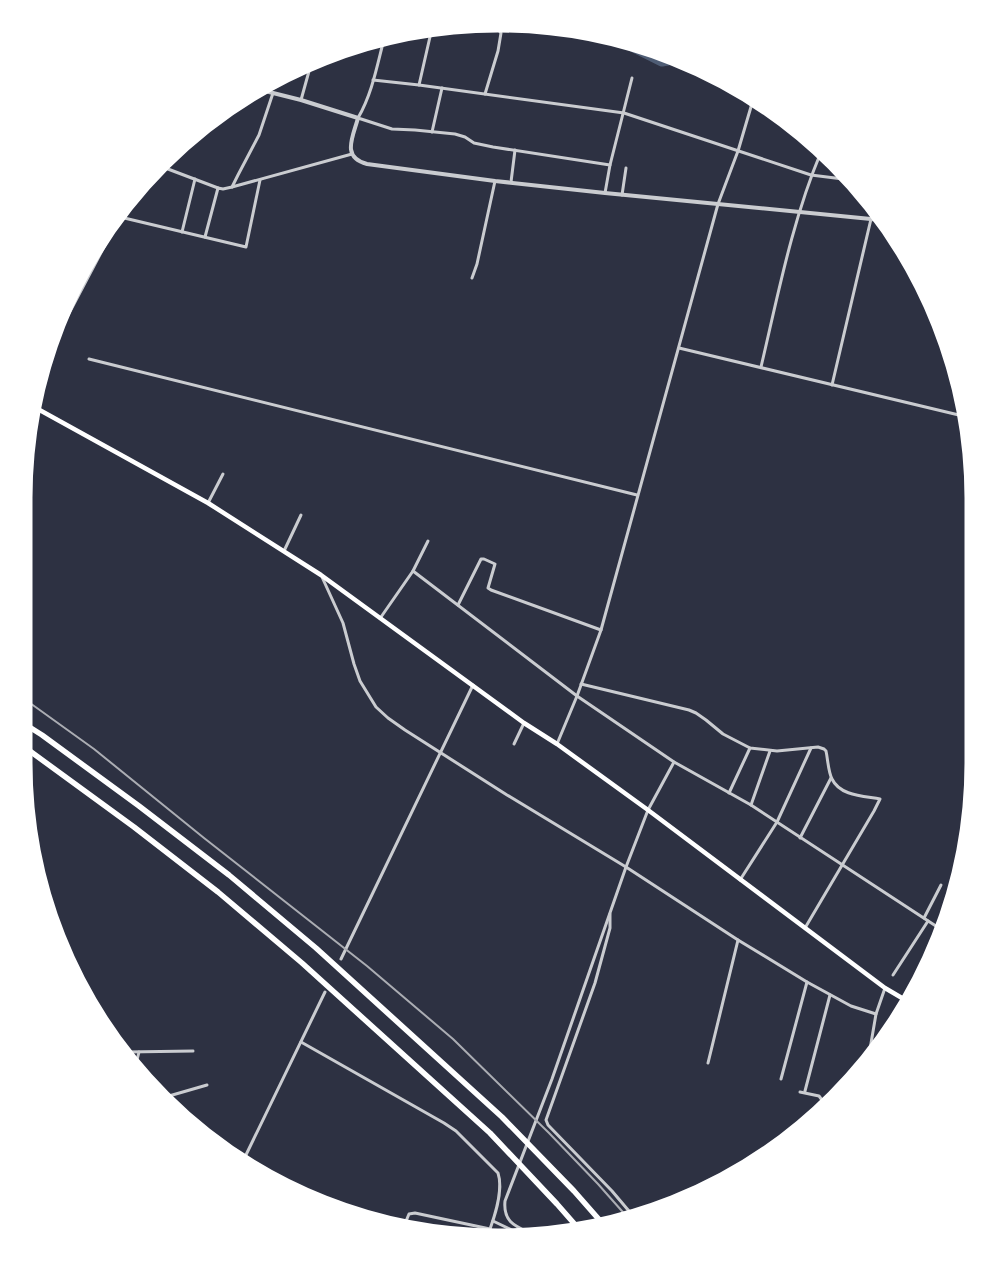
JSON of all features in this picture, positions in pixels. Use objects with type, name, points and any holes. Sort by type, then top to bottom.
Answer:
[{"type":"highway","points":[[30,727],[115,788],[218,866],[316,948],[502,1117],[574,1191],[599,1220]]},
{"type":"highway","points":[[30,751],[134,827],[218,892],[302,963],[490,1133],[575,1225]]},
{"type":"main road","points":[[39,409],[208,503],[321,575],[381,617],[524,723],[557,744],[648,810],[885,988],[903,998]]},
{"type":"street","points":[[485,94],[498,52],[501,33],[499,30]]},
{"type":"street","points":[[419,85],[430,35]]},
{"type":"street","points":[[382,45],[373,80],[352,135],[352,154],[356,160],[367,164],[495,181],[622,195],[875,220]]},
{"type":"street","points":[[301,100],[309,70]]},
{"type":"street","points":[[604,193],[632,78]]},
{"type":"street","points":[[373,80],[624,113],[811,175],[841,179]]},
{"type":"street","points":[[432,132],[442,88]]},
{"type":"street","points":[[267,91],[301,100],[392,129],[461,136],[474,142],[515,150],[610,165]]},
{"type":"street","points":[[232,187],[259,135],[273,93]]},
{"type":"street","points":[[557,744],[577,696],[601,630],[718,204],[738,151],[752,105]]},
{"type":"street","points":[[511,182],[515,150]]},
{"type":"street","points":[[166,168],[223,189],[352,154]]},
{"type":"street","points":[[760,367],[798,212],[819,157]]},
{"type":"street","points":[[622,195],[626,168]]},
{"type":"street","points":[[182,232],[194,179]]},
{"type":"street","points":[[124,218],[246,247],[260,180]]},
{"type":"street","points":[[472,278],[477,264],[495,181]]},
{"type":"street","points":[[205,237],[218,188]]},
{"type":"street","points":[[832,385],[871,220]]},
{"type":"street","points":[[68,314],[106,244]]},
{"type":"street","points":[[679,348],[959,415]]},
{"type":"street","points":[[89,359],[637,495]]},
{"type":"street","points":[[208,503],[223,474]]},
{"type":"street","points":[[284,551],[301,515]]},
{"type":"street","points":[[381,617],[413,571],[428,541]]},
{"type":"street","points":[[458,606],[481,559],[484,559],[495,564],[488,588],[601,630]]},
{"type":"street","points":[[413,571],[577,696],[674,762],[751,805],[937,927]]},
{"type":"street","points":[[321,575],[343,622],[360,681],[376,707],[388,718],[404,730],[507,795],[626,867],[738,940],[807,982],[851,1006],[876,1014]]},
{"type":"street","points":[[581,684],[696,713],[723,734],[750,748],[770,751],[818,747],[824,749],[826,751],[832,778],[838,787],[847,792],[880,799],[805,928]]},
{"type":"street","points":[[341,959],[473,685]]},
{"type":"street","points":[[514,744],[524,723]]},
{"type":"street","points":[[729,793],[750,748]]},
{"type":"street","points":[[740,880],[777,822],[811,748]]},
{"type":"street","points":[[751,805],[770,751]]},
{"type":"street","points":[[524,1230],[509,1221],[504,1209],[505,1200],[552,1079],[626,867],[648,810],[674,762]]},
{"type":"street","points":[[800,838],[832,778]]},
{"type":"street","points":[[924,918],[941,885]]},
{"type":"street","points":[[610,912],[610,928],[595,983],[546,1120],[548,1125],[630,1212]]},
{"type":"street","points":[[893,975],[928,921]]},
{"type":"street","points":[[708,1063],[738,940]]},
{"type":"street","points":[[781,1079],[807,982]]},
{"type":"street","points":[[870,1048],[876,1014],[885,988]]},
{"type":"street","points":[[244,1156],[325,992]]},
{"type":"street","points":[[805,1092],[830,995]]},
{"type":"street","points":[[300,1042],[444,1123],[456,1131],[498,1173],[500,1187],[490,1229],[415,1213],[409,1214],[406,1222]]},
{"type":"street","points":[[130,1052],[193,1051]]},
{"type":"street","points":[[137,1060],[139,1052]]},
{"type":"street","points":[[169,1096],[207,1085]]},
{"type":"street","points":[[800,1092],[819,1096],[822,1101]]},
{"type":"street","points":[[493,1221],[513,1231]]},
{"type":"waterway","points":[[653,57],[664,61]]},
{"type":"railway","points":[[30,703],[94,749],[204,838],[367,966],[453,1039],[549,1133],[624,1214]]}]
